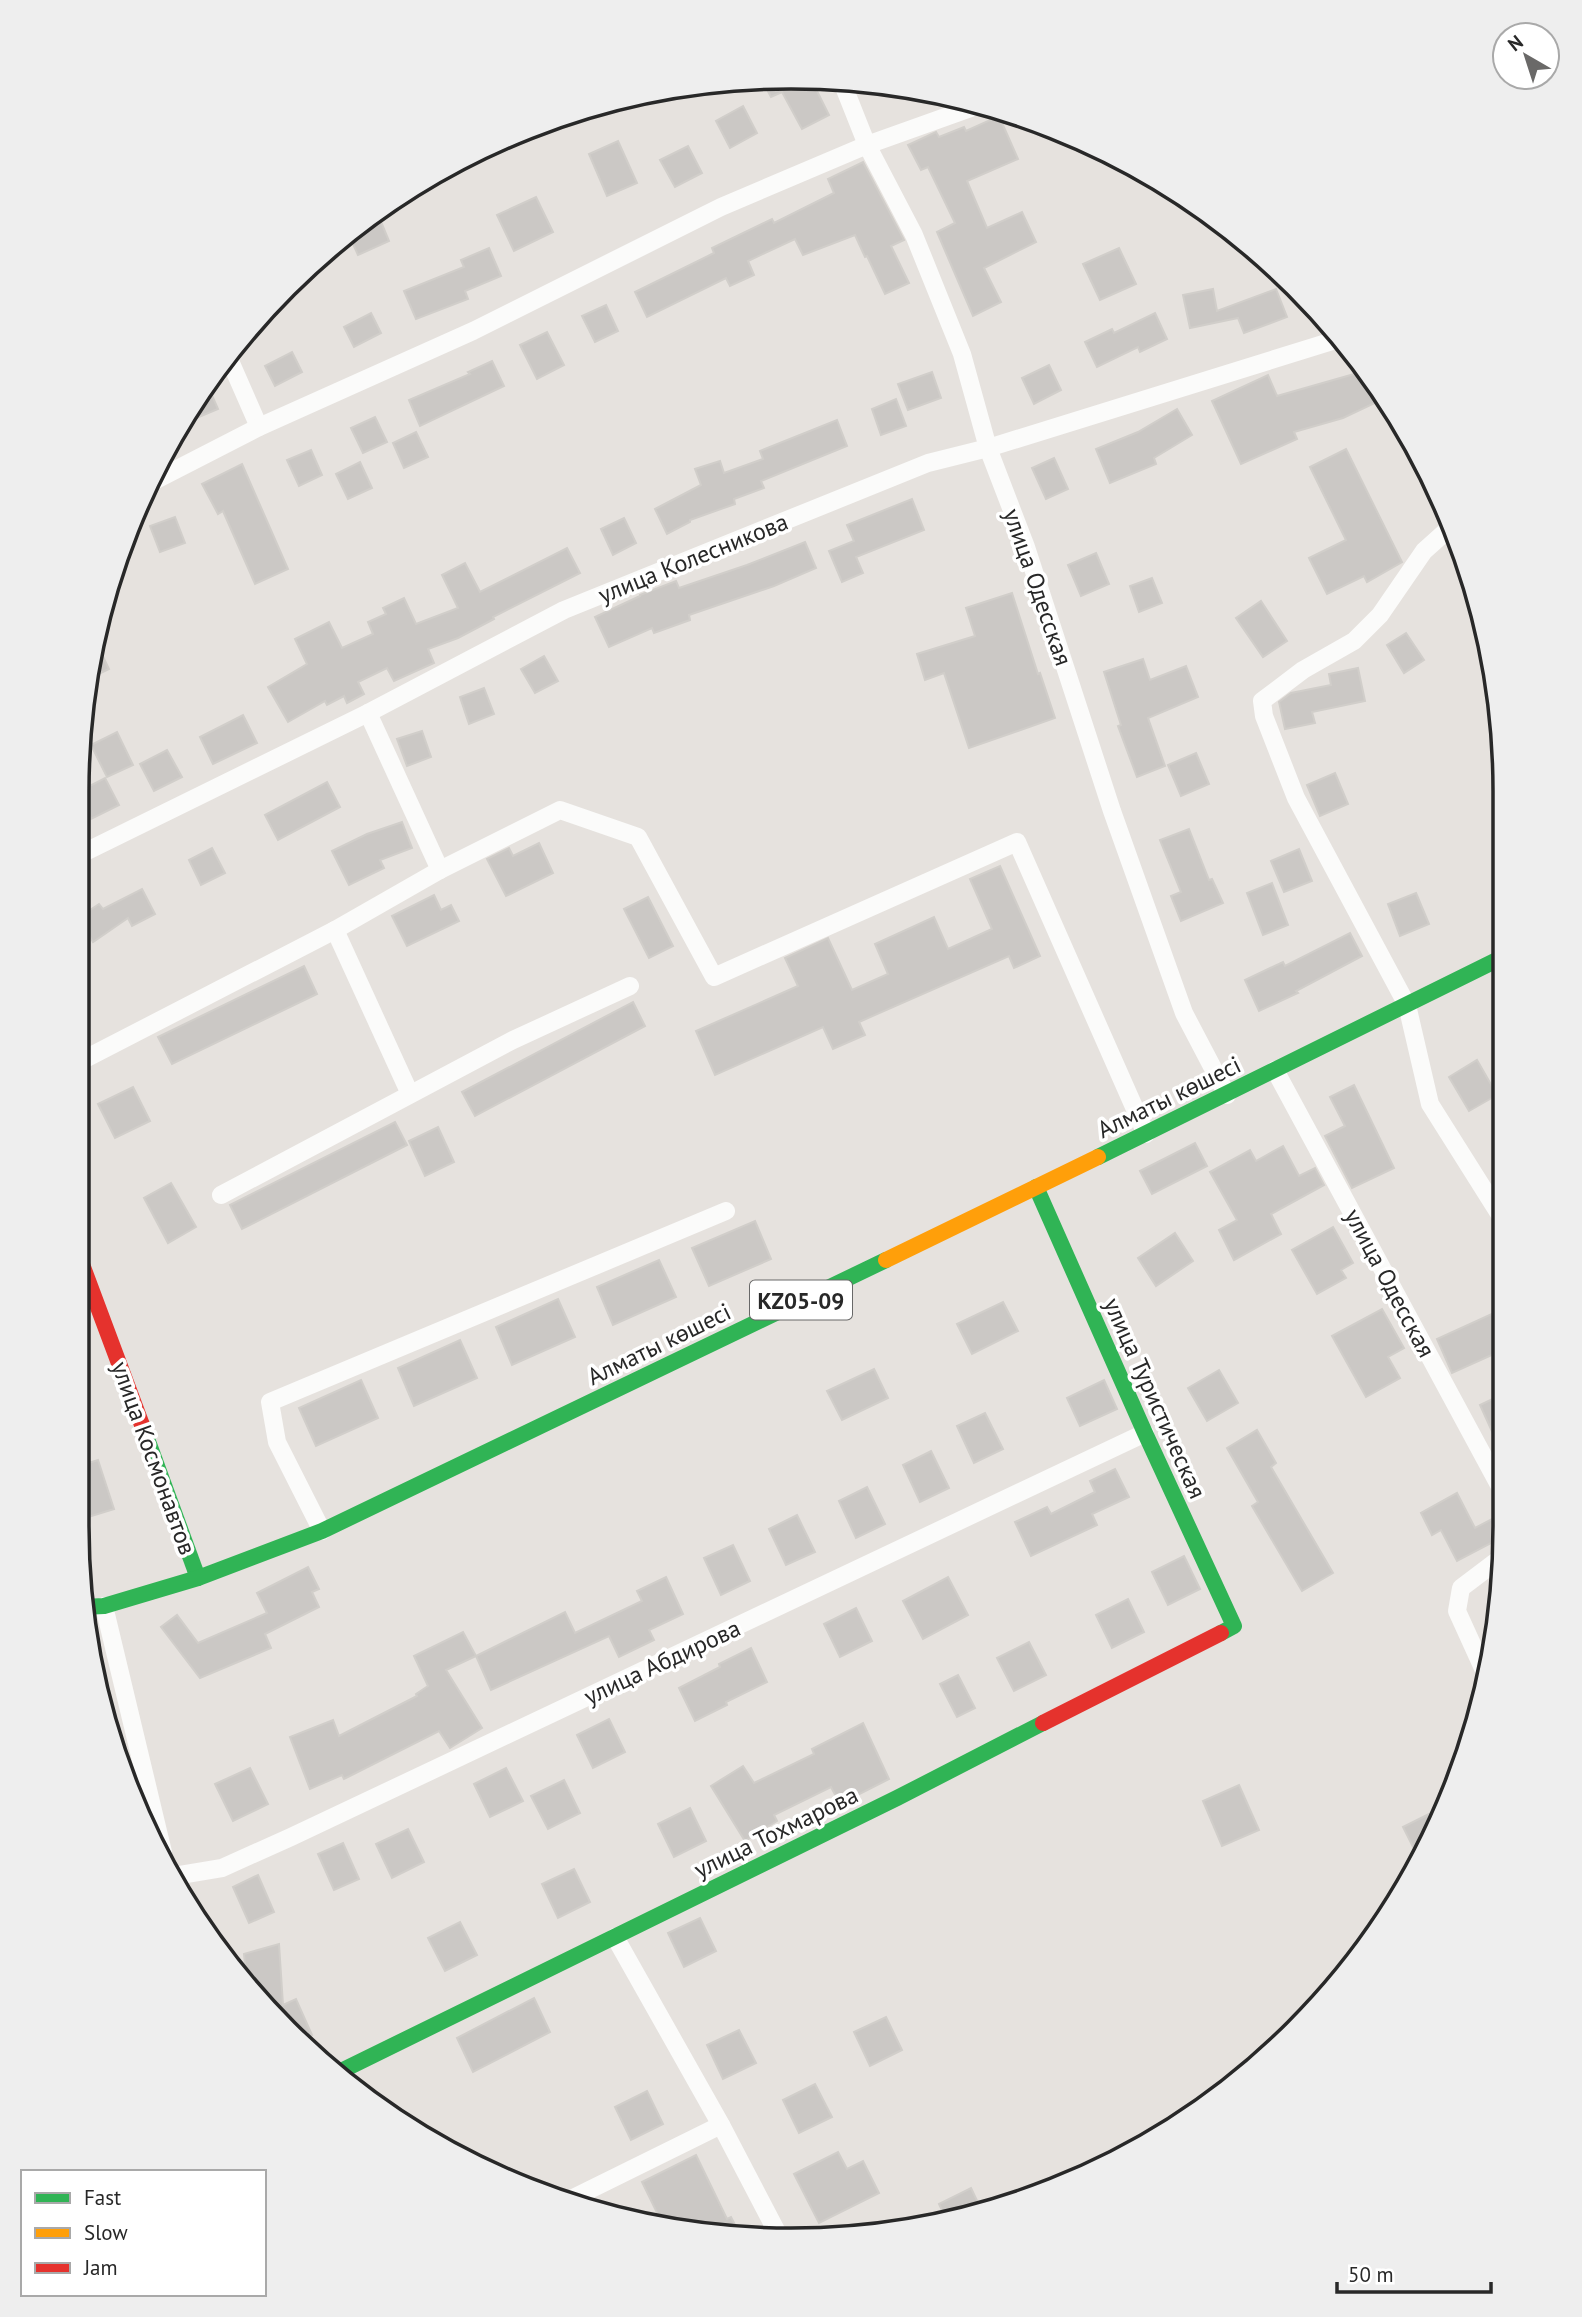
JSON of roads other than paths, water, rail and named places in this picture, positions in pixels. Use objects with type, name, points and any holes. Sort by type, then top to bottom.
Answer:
[{"type":"main road","name":"Алматы көшесі","points":[[94,1606],[104,1606],[198,1578],[322,1531],[1227,1095],[1493,962]]},
{"type":"main road","name":"улица Туристическая","points":[[1036,1186],[1144,1433],[1234,1626]]},
{"type":"main road","name":"улица Космонавтов","points":[[89,1283],[198,1578]]},
{"type":"main road","name":"улица Тохмарова","points":[[346,2069],[897,1798],[1234,1626]]},
{"type":"street","name":"улица Одесская","points":[[846,92],[867,145],[914,235],[961,354],[988,448],[1026,547],[1112,811],[1184,1013],[1227,1095]]},
{"type":"street","points":[[165,475],[259,427],[472,331],[720,207],[867,145],[964,111]]},
{"type":"street","name":"улица Колесникова","points":[[89,851],[368,713],[565,610],[928,463],[988,448],[1330,342]]},
{"type":"street","points":[[232,366],[259,427]]},
{"type":"street","points":[[1444,533],[1424,551],[1380,615],[1354,641],[1303,670],[1262,701],[1264,716],[1296,798],[1407,1005],[1430,1104],[1493,1204]]},
{"type":"street","points":[[368,713],[440,870]]},
{"type":"street","points":[[89,1057],[335,930],[440,870],[560,810],[639,837],[714,977],[1017,842],[1146,1134]]},
{"type":"street","points":[[335,930],[410,1094]]},
{"type":"street","points":[[221,1195],[513,1040],[630,986]]},
{"type":"street","name":"улица Одесская","points":[[1276,1070],[1493,1474]]},
{"type":"street","points":[[322,1531],[277,1442],[270,1402],[726,1211]]},
{"type":"street","name":"улица Абдирова","points":[[182,1875],[222,1868],[292,1837],[1144,1433]]},
{"type":"street","points":[[1479,1660],[1457,1611],[1461,1588],[1491,1565]]},
{"type":"street","points":[[104,1606],[156,1823]]},
{"type":"street","points":[[615,1937],[774,2227]]},
{"type":"street","points":[[579,2195],[720,2125]]}]
